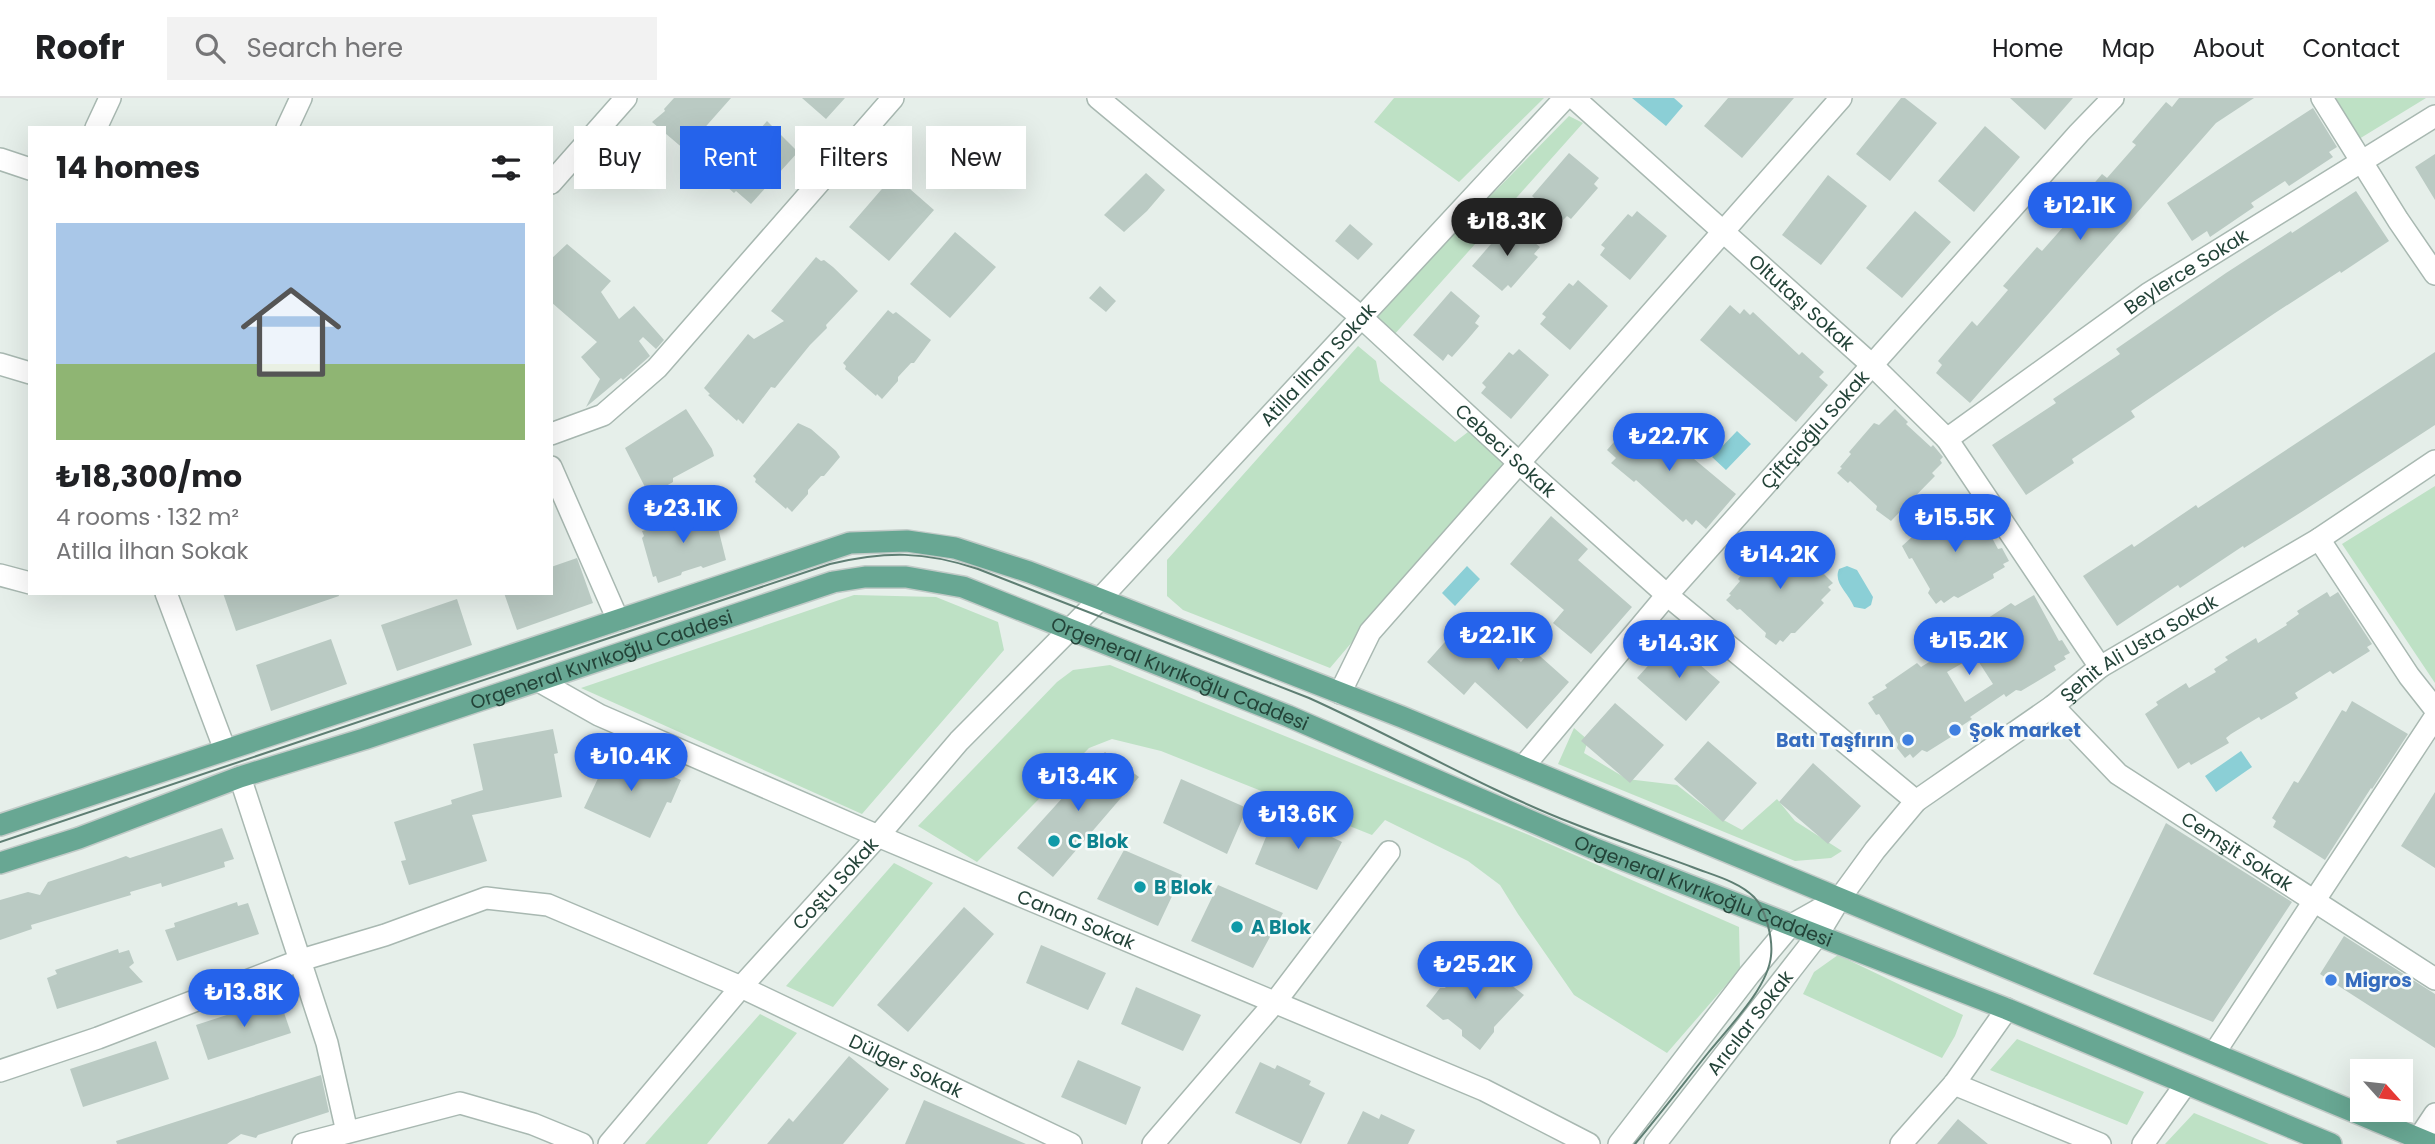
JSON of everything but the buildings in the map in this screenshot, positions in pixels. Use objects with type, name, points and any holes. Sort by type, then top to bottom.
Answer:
[{"type":"main road","points":[[0,825],[850,543],[907,541],[955,548],[1029,572],[1340,693],[2215,1052],[2425,1141]]},
{"type":"main road","name":"Orgeneral Kıvrıkoğlu Caddesi","points":[[0,863],[79,838],[240,777],[364,739],[833,582],[866,577],[906,577],[963,587],[1288,716],[1593,848],[2007,1009],[2331,1144]]},
{"type":"street","points":[[97,126],[110,98]]},
{"type":"street","points":[[288,126],[301,98]]},
{"type":"street","points":[[553,181],[626,98]]},
{"type":"street","points":[[553,433],[603,415],[657,368],[893,98]]},
{"type":"street","name":"Cebeci Sokak","points":[[1098,98],[1361,317],[1667,595],[1916,801]]},
{"type":"street","name":"Atilla İlhan Sokak","points":[[1069,631],[1565,98]]},
{"type":"street","name":"Oltutaşı Sokak","points":[[1574,98],[1872,365],[1947,439],[2100,667]]},
{"type":"street","points":[[1340,693],[1370,632],[1841,98]]},
{"type":"street","name":"Çiftçioğlu Sokak","points":[[1523,767],[1667,595],[2113,98]]},
{"type":"street","points":[[2322,98],[2435,274]]},
{"type":"street","name":"Beylerce Sokak","points":[[1947,439],[2148,294],[2435,116]]},
{"type":"street","points":[[0,159],[28,168]]},
{"type":"street","points":[[0,364],[28,372]]},
{"type":"street","name":"Şehit Ali Usta Sokak","points":[[1840,898],[1916,801],[2053,706],[2100,667],[2319,539],[2435,461]]},
{"type":"street","points":[[553,472],[618,620]]},
{"type":"street","points":[[2319,539],[2409,676],[2435,709]]},
{"type":"street","points":[[0,575],[28,582]]},
{"type":"street","points":[[167,595],[225,750]]},
{"type":"street","name":"Coştu Sokak","points":[[609,1144],[741,988],[878,836],[959,741],[1069,631]]},
{"type":"street","name":"Canan Sokak","points":[[538,681],[599,715],[878,836],[1484,1090],[1589,1144]]},
{"type":"street","name":"Cemşit Sokak","points":[[2053,706],[2118,774],[2435,979]]},
{"type":"street","points":[[2215,1052],[2435,717]]},
{"type":"street","points":[[240,777],[327,1043],[347,1132]]},
{"type":"street","points":[[1153,1144],[1276,1001],[1389,852]]},
{"type":"street","name":"Dülger Sokak","points":[[0,1072],[99,1038],[301,960],[486,898],[548,905],[741,988],[1071,1144]]},
{"type":"street","points":[[1619,1144],[1741,985],[1790,926],[1840,898]]},
{"type":"street","name":"Arıcılar Sokak","points":[[1655,1144],[1817,936],[1840,898]]},
{"type":"street","points":[[1901,1144],[1954,1084],[2007,1009]]},
{"type":"street","points":[[1954,1084],[2099,1144]]},
{"type":"street","points":[[2143,1144],[2185,1084]]},
{"type":"street","points":[[303,1144],[460,1103],[533,1124],[582,1144]]},
{"type":"street","points":[[2425,1141],[2435,1114]]},
{"type":"street","points":[[373,1144],[381,1123]]},
{"type":"green space","points":[[1394,98],[1544,98],[1459,182],[1374,122]]},
{"type":"green space","points":[[2336,98],[2426,98],[2359,139]]},
{"type":"green space","points":[[1569,116],[1583,123],[1393,336],[1377,318],[1457,230]]},
{"type":"green space","points":[[1358,346],[1376,361],[1380,381],[1455,442],[1468,432],[1505,462],[1330,668],[1183,610],[1167,596],[1167,560]]},
{"type":"green space","points":[[2435,486],[2435,683],[2342,544]]},
{"type":"green space","points":[[854,595],[936,597],[998,622],[1004,650],[862,814],[581,688]]},
{"type":"green space","points":[[1110,665],[1529,835],[1739,927],[1740,969],[1667,1053],[1574,995],[1500,885],[1468,861],[1385,820],[1372,835],[1161,751],[1112,739],[1089,748],[977,862],[918,826],[1057,682],[1073,670]]},
{"type":"green space","points":[[1574,728],[1588,740],[1584,753],[1627,779],[1677,785],[1718,817],[1742,830],[1777,799],[1795,821],[1842,851],[1831,858],[1795,861],[1558,764]]},
{"type":"green space","points":[[894,863],[933,883],[833,1007],[786,986]]},
{"type":"green space","points":[[1838,955],[1963,1015],[1942,1058],[1803,994],[1814,972]]},
{"type":"green space","points":[[760,1014],[797,1033],[707,1144],[645,1144]]},
{"type":"green space","points":[[2017,1039],[2144,1092],[2127,1125],[1990,1070]]},
{"type":"green space","points":[[2194,1113],[2269,1144],[2165,1144]]},
{"type":"water","points":[[1632,98],[1674,98],[1683,106],[1666,126]]},
{"type":"water","points":[[1737,431],[1751,444],[1726,470],[1712,457]]},
{"type":"water","points":[[1467,566],[1480,579],[1455,606],[1442,593]]},
{"type":"water","points":[[1847,566],[1857,570],[1873,597],[1871,605],[1865,609],[1854,607],[1838,579],[1839,569]]},
{"type":"water","points":[[2241,751],[2252,767],[2216,792],[2205,776]]},
{"type":"tram line","points":[[0,842],[830,564],[887,555],[940,559],[978,569],[1309,698],[1539,809],[1602,835],[1725,879],[1748,891],[1762,909],[1770,933],[1771,956],[1763,981],[1746,1007],[1635,1144]]},
{"type":"place","name":"Şok market","points":[[1955,730]]},
{"type":"place","name":"Batı Taşfırın","points":[[1908,740]]},
{"type":"place","name":"C Blok","points":[[1054,841]]},
{"type":"place","name":"B Blok","points":[[1140,887]]},
{"type":"place","name":"A Blok","points":[[1237,927]]},
{"type":"place","name":"Migros","points":[[2331,980]]}]
